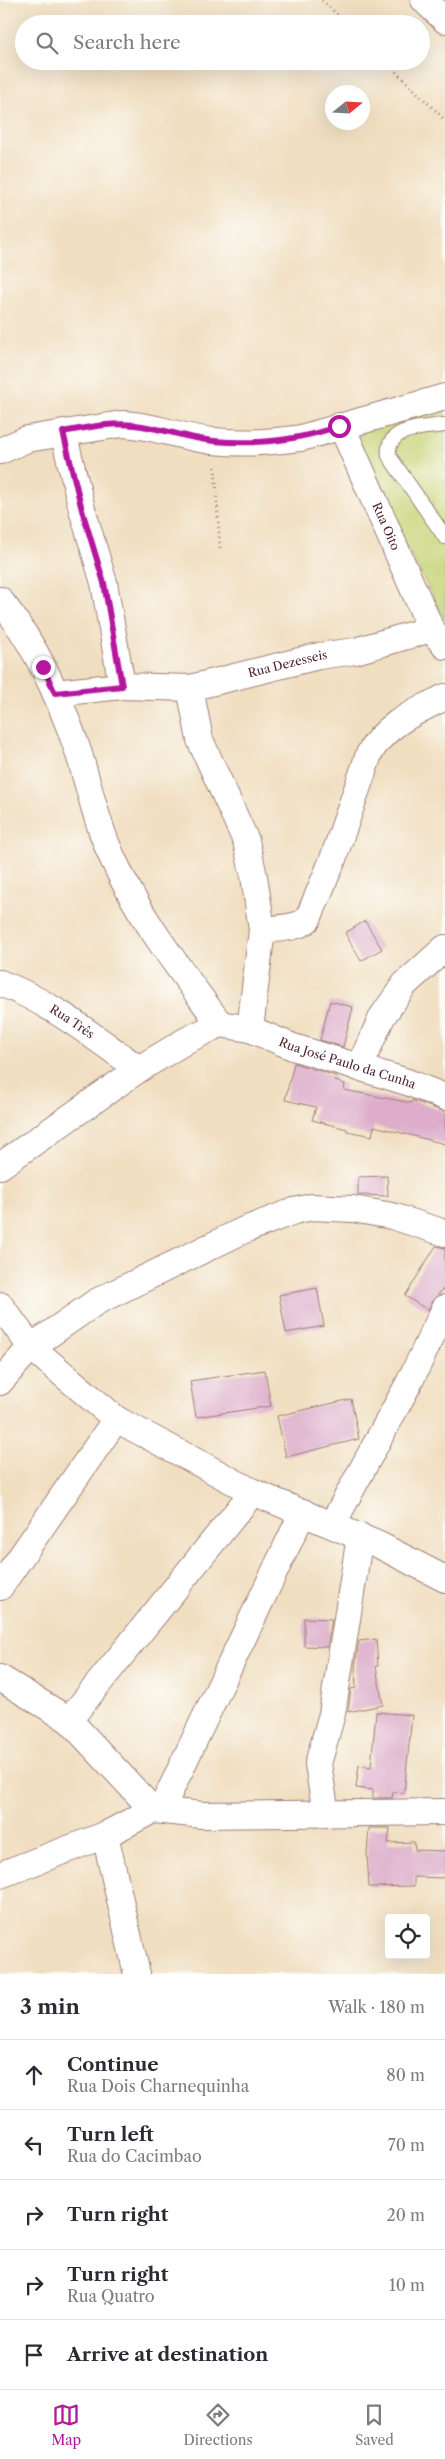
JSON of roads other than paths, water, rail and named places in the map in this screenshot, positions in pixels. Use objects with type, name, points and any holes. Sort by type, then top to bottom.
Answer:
[{"type":"street","points":[[424,0],[445,20]]},
{"type":"street","points":[[0,451],[27,439],[122,424],[213,441],[281,441],[301,438],[445,397]]},
{"type":"street","name":"Rua Oito","points":[[339,426],[346,436],[438,638]]},
{"type":"street","points":[[63,432],[82,510],[104,583],[122,686]]},
{"type":"street","points":[[0,600],[32,642],[55,693],[77,749],[112,858],[160,942],[220,1024],[186,1040],[139,1069],[1,1163]]},
{"type":"street","name":"Rua Dezesseis","points":[[55,693],[122,686],[190,688],[320,656],[438,638]]},
{"type":"street","points":[[190,688],[200,740],[246,841],[262,930],[250,1029]]},
{"type":"street","points":[[262,930],[294,926],[308,919],[332,859],[369,754],[376,740],[398,721],[445,697]]},
{"type":"street","points":[[359,1068],[382,1017],[406,984],[445,948]]},
{"type":"street","name":"Rua Três","points":[[0,984],[25,992],[90,1034],[139,1069]]},
{"type":"street","name":"Rua José Paulo da Cunha","points":[[220,1024],[250,1029],[293,1048],[445,1097]]},
{"type":"street","points":[[0,1382],[31,1347],[96,1302],[242,1231],[294,1210],[312,1207],[352,1209],[392,1216],[445,1233]]},
{"type":"street","points":[[0,1305],[31,1347],[116,1420],[253,1492],[360,1536],[445,1579]]},
{"type":"street","points":[[332,1525],[445,1308]]},
{"type":"street","points":[[0,1587],[116,1420]]},
{"type":"street","points":[[69,1720],[253,1492]]},
{"type":"street","points":[[157,1810],[303,1512]]},
{"type":"street","points":[[326,1814],[318,1764],[332,1714],[360,1536]]},
{"type":"street","points":[[0,1678],[69,1720],[157,1810]]},
{"type":"street","points":[[3,1871],[105,1835],[157,1810],[204,1815],[445,1812]]},
{"type":"street","points":[[105,1835],[137,1974]]},
{"type":"lane","points":[[445,425],[400,432],[390,442],[388,450],[389,456],[445,537]]}]
